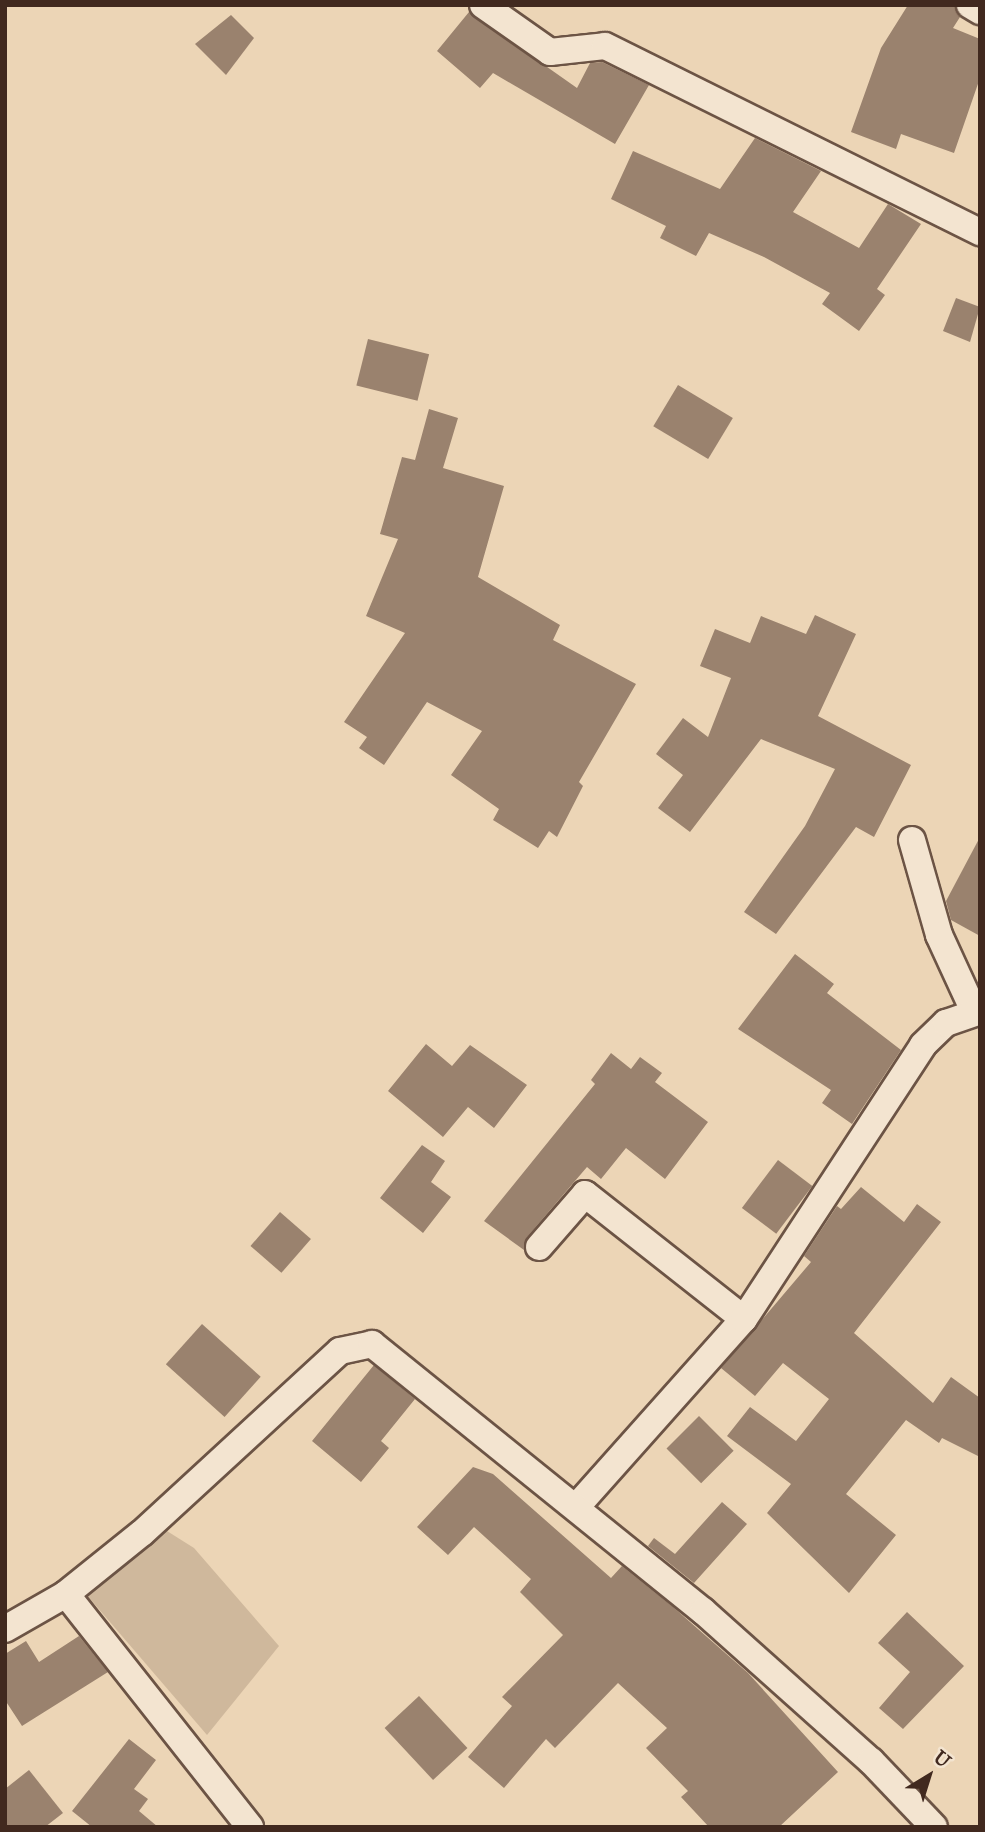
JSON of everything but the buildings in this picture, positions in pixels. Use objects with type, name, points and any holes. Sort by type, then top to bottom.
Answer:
[{"type":"street","points":[[483,5],[550,52],[605,46],[980,232]]},
{"type":"street","points":[[970,5],[980,10]]},
{"type":"street","points":[[578,1505],[744,1319],[923,1045],[946,1023],[977,1011],[939,935],[912,840]]},
{"type":"street","points":[[539,1247],[585,1194],[744,1319]]},
{"type":"street","points":[[5,1629],[66,1594],[340,1351],[359,1343],[385,1351],[578,1505],[787,1684],[934,1827]]},
{"type":"street","points":[[66,1594],[250,1827]]},
{"type":"shaded area","points":[[159,1526],[194,1548],[279,1646],[207,1735],[85,1593]]}]
